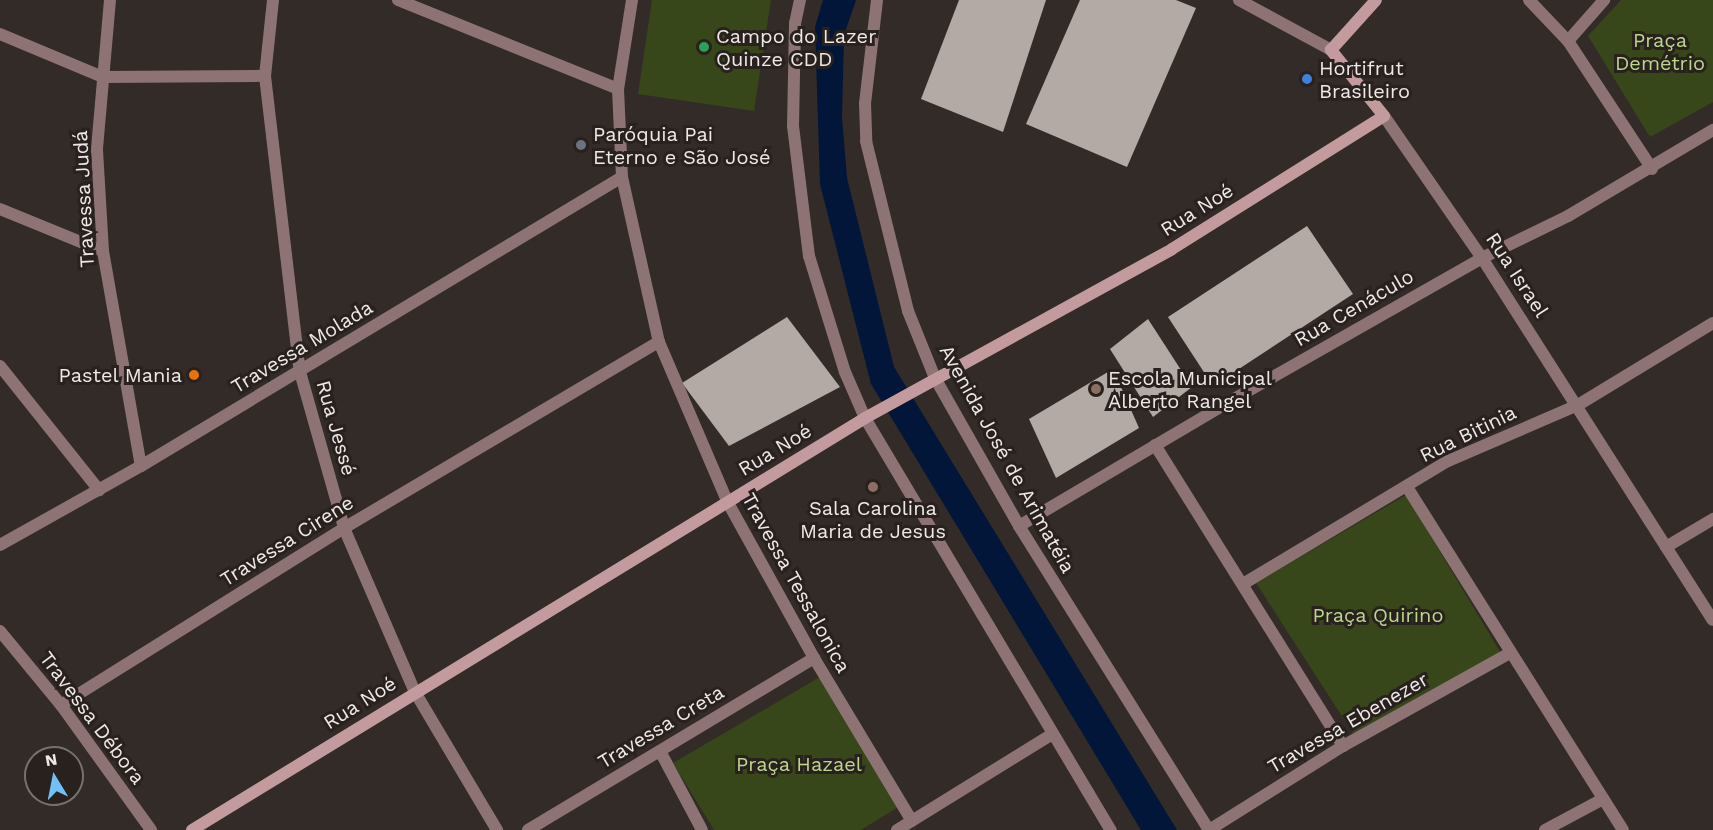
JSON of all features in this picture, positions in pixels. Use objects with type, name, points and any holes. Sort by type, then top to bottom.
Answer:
[{"type":"street","name":"Travessa Judá","points":[[110,0],[97,150],[103,251],[141,466]]},
{"type":"street","name":"Rua Jessé","points":[[273,0],[265,76],[300,372],[344,528],[415,692],[497,830]]},
{"type":"street","points":[[398,0],[618,89]]},
{"type":"street","name":"Travessa Tessalonica","points":[[632,0],[618,89],[622,177],[659,342],[727,501],[814,658],[912,821]]},
{"type":"street","points":[[800,0],[795,23],[793,126],[809,256],[845,372],[1051,735],[1111,830]]},
{"type":"street","name":"Avenida José de Arimatéia","points":[[877,0],[865,103],[866,141],[898,279],[931,381],[1018,526],[1209,830]]},
{"type":"street","name":"Rua Israel","points":[[1239,0],[1331,50],[1384,116],[1482,258],[1578,405],[1713,620]]},
{"type":"street","points":[[1331,50],[1377,0]]},
{"type":"street","points":[[1530,0],[1568,41],[1652,169]]},
{"type":"street","points":[[1568,41],[1604,0]]},
{"type":"street","points":[[0,34],[103,77],[265,76]]},
{"type":"street","name":"Rua Noé","points":[[192,830],[727,501],[869,416],[1172,249],[1384,116]]},
{"type":"street","name":"Rua Cenáculo","points":[[1018,526],[1482,258],[1568,216],[1652,169],[1713,130]]},
{"type":"street","name":"Travessa Molada","points":[[0,545],[141,466],[300,372],[622,177]]},
{"type":"street","points":[[0,209],[103,251]]},
{"type":"street","name":"Rua Bitinia","points":[[1243,584],[1448,461],[1578,405],[1713,323]]},
{"type":"street","name":"Travessa Cirene","points":[[61,705],[344,528],[659,342]]},
{"type":"street","points":[[0,366],[99,490]]},
{"type":"street","points":[[1155,445],[1343,746]]},
{"type":"street","points":[[1407,487],[1623,830]]},
{"type":"street","points":[[1666,547],[1713,519]]},
{"type":"street","name":"Travessa Débora","points":[[0,631],[61,705],[151,830]]},
{"type":"street","name":"Travessa Ebenezer","points":[[1209,830],[1343,746],[1510,653]]},
{"type":"street","name":"Travessa Creta","points":[[528,830],[814,658]]},
{"type":"street","points":[[897,830],[1051,735]]},
{"type":"street","points":[[660,751],[702,830]]},
{"type":"street","points":[[1545,830],[1603,799]]},
{"type":"green space","name":"Campo do Lazer Quinze CDD","points":[[652,0],[771,0],[754,111],[638,94]]},
{"type":"green space","name":"Praça Demétrio","points":[[1621,0],[1713,0],[1713,102],[1650,137],[1588,36]]},
{"type":"green space","name":"Praça Quirino","points":[[1406,495],[1502,655],[1356,738],[1256,583]]},
{"type":"green space","name":"Praça Hazael","points":[[825,674],[900,806],[861,830],[714,830],[673,763]]},
{"type":"water","points":[[823,0],[856,0],[844,35],[842,117],[847,178],[894,367],[1177,830],[1141,830],[871,384],[820,184],[815,27]]},
{"type":"building","points":[[959,0],[1046,0],[1003,132],[921,99]]},
{"type":"building","points":[[1080,0],[1176,0],[1196,8],[1127,167],[1026,124]]},
{"type":"building","points":[[1307,226],[1353,294],[1213,386],[1168,317]]},
{"type":"building","points":[[787,317],[840,387],[729,446],[682,383]]},
{"type":"building","points":[[1148,319],[1192,387],[1153,417],[1110,349]]},
{"type":"building","points":[[1113,369],[1139,428],[1056,478],[1029,419]]},
{"type":"place","name":"Campo do Lazer Quinze CDD","points":[[704,47]]},
{"type":"place","name":"Hortifrut Brasileiro","points":[[1307,79]]},
{"type":"place","name":"Paróquia Pai Eterno e São José","points":[[581,145]]},
{"type":"place","name":"Pastel Mania","points":[[194,375]]},
{"type":"place","name":"Escola Municipal Alberto Rangel","points":[[1096,389]]},
{"type":"place","name":"Sala Carolina Maria de Jesus","points":[[873,487]]}]
